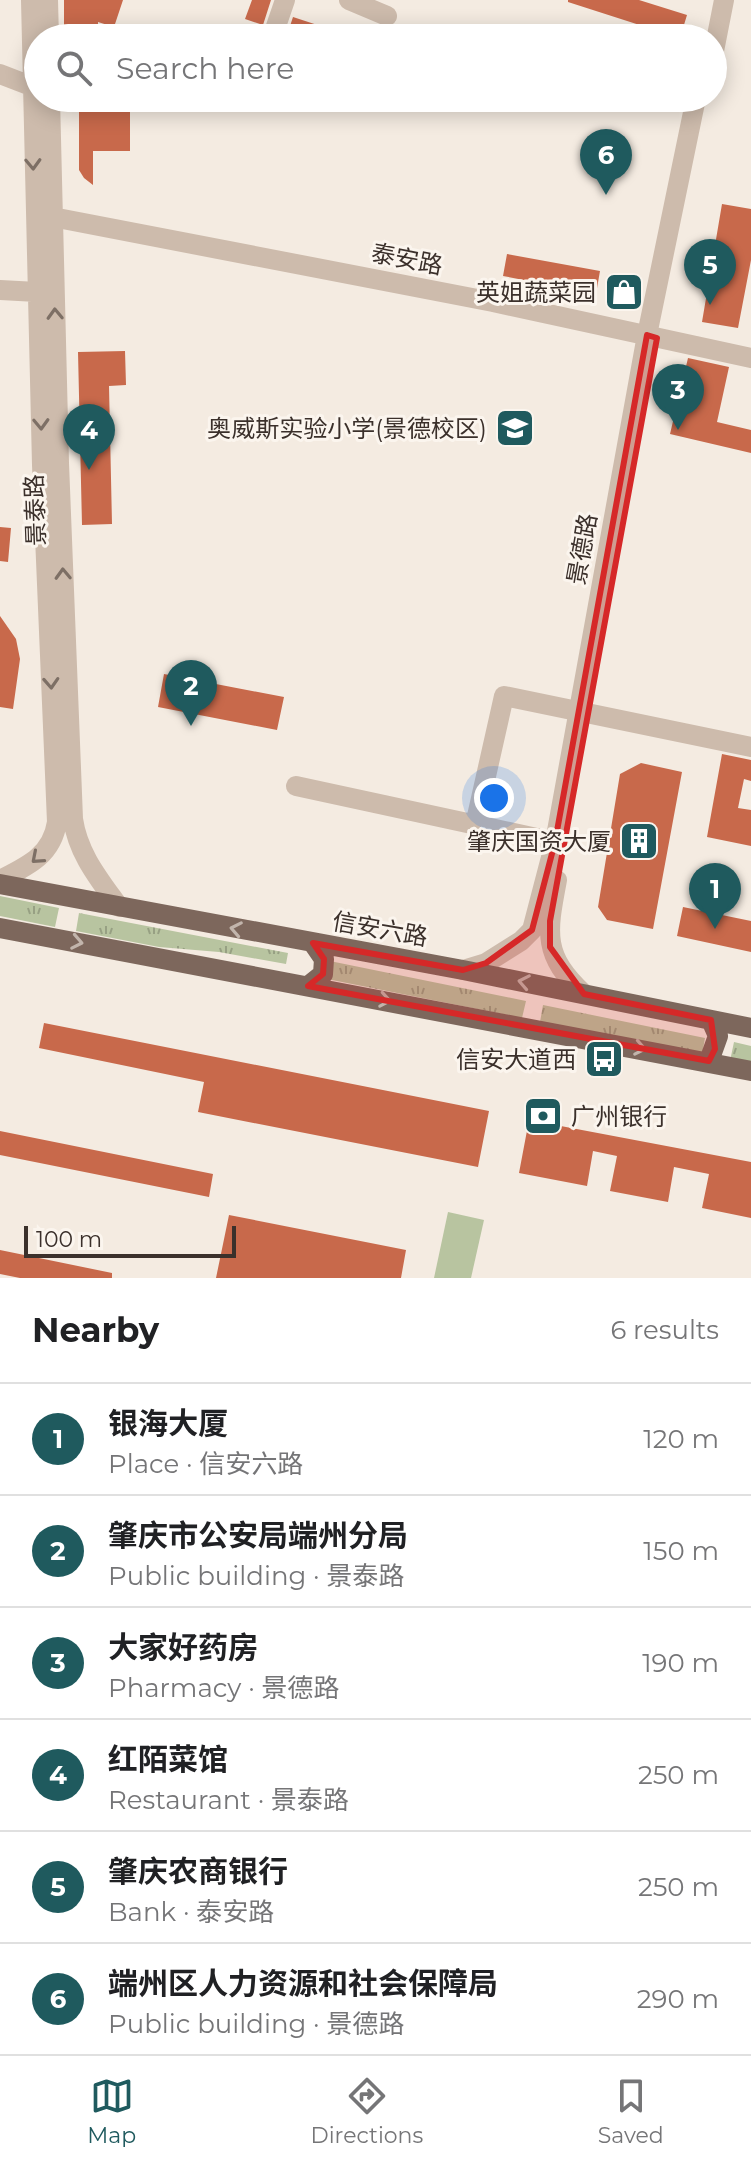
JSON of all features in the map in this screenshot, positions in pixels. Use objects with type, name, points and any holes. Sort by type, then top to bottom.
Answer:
[{"type":"main road","name":"信安六路","points":[[0,882],[751,1028]]},
{"type":"main road","points":[[0,928],[751,1071]]},
{"type":"main road","points":[[308,986],[323,974],[324,959],[313,943]]},
{"type":"main road","points":[[709,1061],[718,1036],[711,1020]]},
{"type":"street","points":[[31,0],[31,24]]},
{"type":"street","points":[[48,0],[49,24]]},
{"type":"street","points":[[277,24],[285,0]]},
{"type":"street","points":[[349,0],[387,16]]},
{"type":"street","points":[[708,24],[712,0]]},
{"type":"street","points":[[719,24],[724,0]]},
{"type":"street","points":[[0,74],[24,83]]},
{"type":"street","points":[[0,882],[35,863],[55,835],[57,822],[37,292],[43,215],[33,112]]},
{"type":"street","name":"景泰路","points":[[49,112],[43,215],[73,819],[76,839],[83,855],[119,907]]},
{"type":"street","name":"景德路","points":[[584,994],[561,970],[550,947],[550,921],[584,714],[693,112]]},
{"type":"street","name":"景德路","points":[[652,336],[702,112]]},
{"type":"street","name":"泰安路","points":[[43,215],[493,302],[751,358]]},
{"type":"street","points":[[0,290],[37,292]]},
{"type":"street","points":[[475,825],[504,696],[751,747]]},
{"type":"street","name":"景德路","points":[[463,970],[486,963],[532,930],[584,714]]},
{"type":"street","points":[[296,786],[555,842]]},
{"type":"highlighted area","points":[[647,335],[657,338],[550,921],[550,947],[584,994],[711,1020],[715,1049],[709,1061],[308,986],[323,974],[324,959],[313,943],[463,970],[486,963],[532,930],[555,842]]},
{"type":"green space","points":[[0,896],[59,908],[55,927],[0,916]]},
{"type":"green space","points":[[79,913],[288,953],[286,964],[219,952],[159,947],[76,931]]},
{"type":"green space","points":[[320,959],[526,1001],[522,1018],[317,977]]},
{"type":"green space","points":[[543,1005],[705,1038],[702,1055],[540,1022]]},
{"type":"green space","points":[[734,1042],[751,1046],[751,1064],[730,1061]]},
{"type":"green space","points":[[448,1212],[484,1220],[471,1278],[434,1278]]},
{"type":"building","points":[[64,0],[123,0],[115,24],[64,24]]},
{"type":"building","points":[[252,0],[271,0],[263,24],[245,19]]},
{"type":"building","points":[[639,0],[687,15],[684,24],[636,24],[568,2]]},
{"type":"building","points":[[293,17],[314,24],[291,24]]},
{"type":"building","points":[[79,112],[130,112],[130,151],[93,151],[93,185],[79,170]]},
{"type":"building","points":[[722,204],[751,209],[751,260],[738,328],[702,322]]},
{"type":"building","points":[[507,254],[600,271],[596,294],[503,276]]},
{"type":"building","points":[[125,351],[126,385],[109,386],[112,524],[82,525],[78,352]]},
{"type":"building","points":[[688,358],[729,367],[717,422],[751,430],[751,453],[670,434]]},
{"type":"building","points":[[0,527],[11,528],[8,562],[0,561]]},
{"type":"building","points":[[0,616],[16,639],[20,659],[13,709],[0,707]]},
{"type":"building","points":[[164,674],[284,697],[277,730],[158,707]]},
{"type":"building","points":[[722,754],[751,760],[751,781],[744,779],[738,808],[751,810],[751,846],[707,837]]},
{"type":"building","name":"肇庆国资大厦","points":[[641,763],[682,772],[653,929],[607,920],[598,907],[620,774]]},
{"type":"building","points":[[683,907],[751,921],[751,952],[677,936]]},
{"type":"building","points":[[44,1023],[489,1111],[478,1167],[198,1112],[204,1082],[39,1048]]},
{"type":"building","points":[[529,1120],[751,1162],[751,1218],[702,1208],[709,1174],[674,1167],[668,1202],[610,1191],[617,1156],[593,1151],[587,1186],[519,1173]]},
{"type":"building","points":[[0,1131],[213,1174],[209,1197],[0,1155]]},
{"type":"building","points":[[229,1215],[406,1250],[401,1278],[216,1278]]},
{"type":"building","points":[[0,1250],[112,1273],[112,1278],[20,1278],[0,1274]]},
{"type":"place","name":"端州区人力资源和社会保障局","points":[[606,195]]},
{"type":"place","name":"英姐蔬菜园","points":[[624,292]]},
{"type":"place","name":"肇庆农商银行","points":[[710,305]]},
{"type":"place","name":"奥威斯实验小学(景德校区)","points":[[515,428]]},
{"type":"place","name":"大家好药房","points":[[678,430]]},
{"type":"place","name":"红陌菜馆","points":[[89,470]]},
{"type":"place","name":"肇庆市公安局端州分局","points":[[191,726]]},
{"type":"place","name":"肇庆国资大厦","points":[[639,841]]},
{"type":"place","name":"银海大厦","points":[[715,929]]},
{"type":"place","name":"信安大道西","points":[[604,1059]]},
{"type":"place","name":"广州银行","points":[[543,1116]]}]
